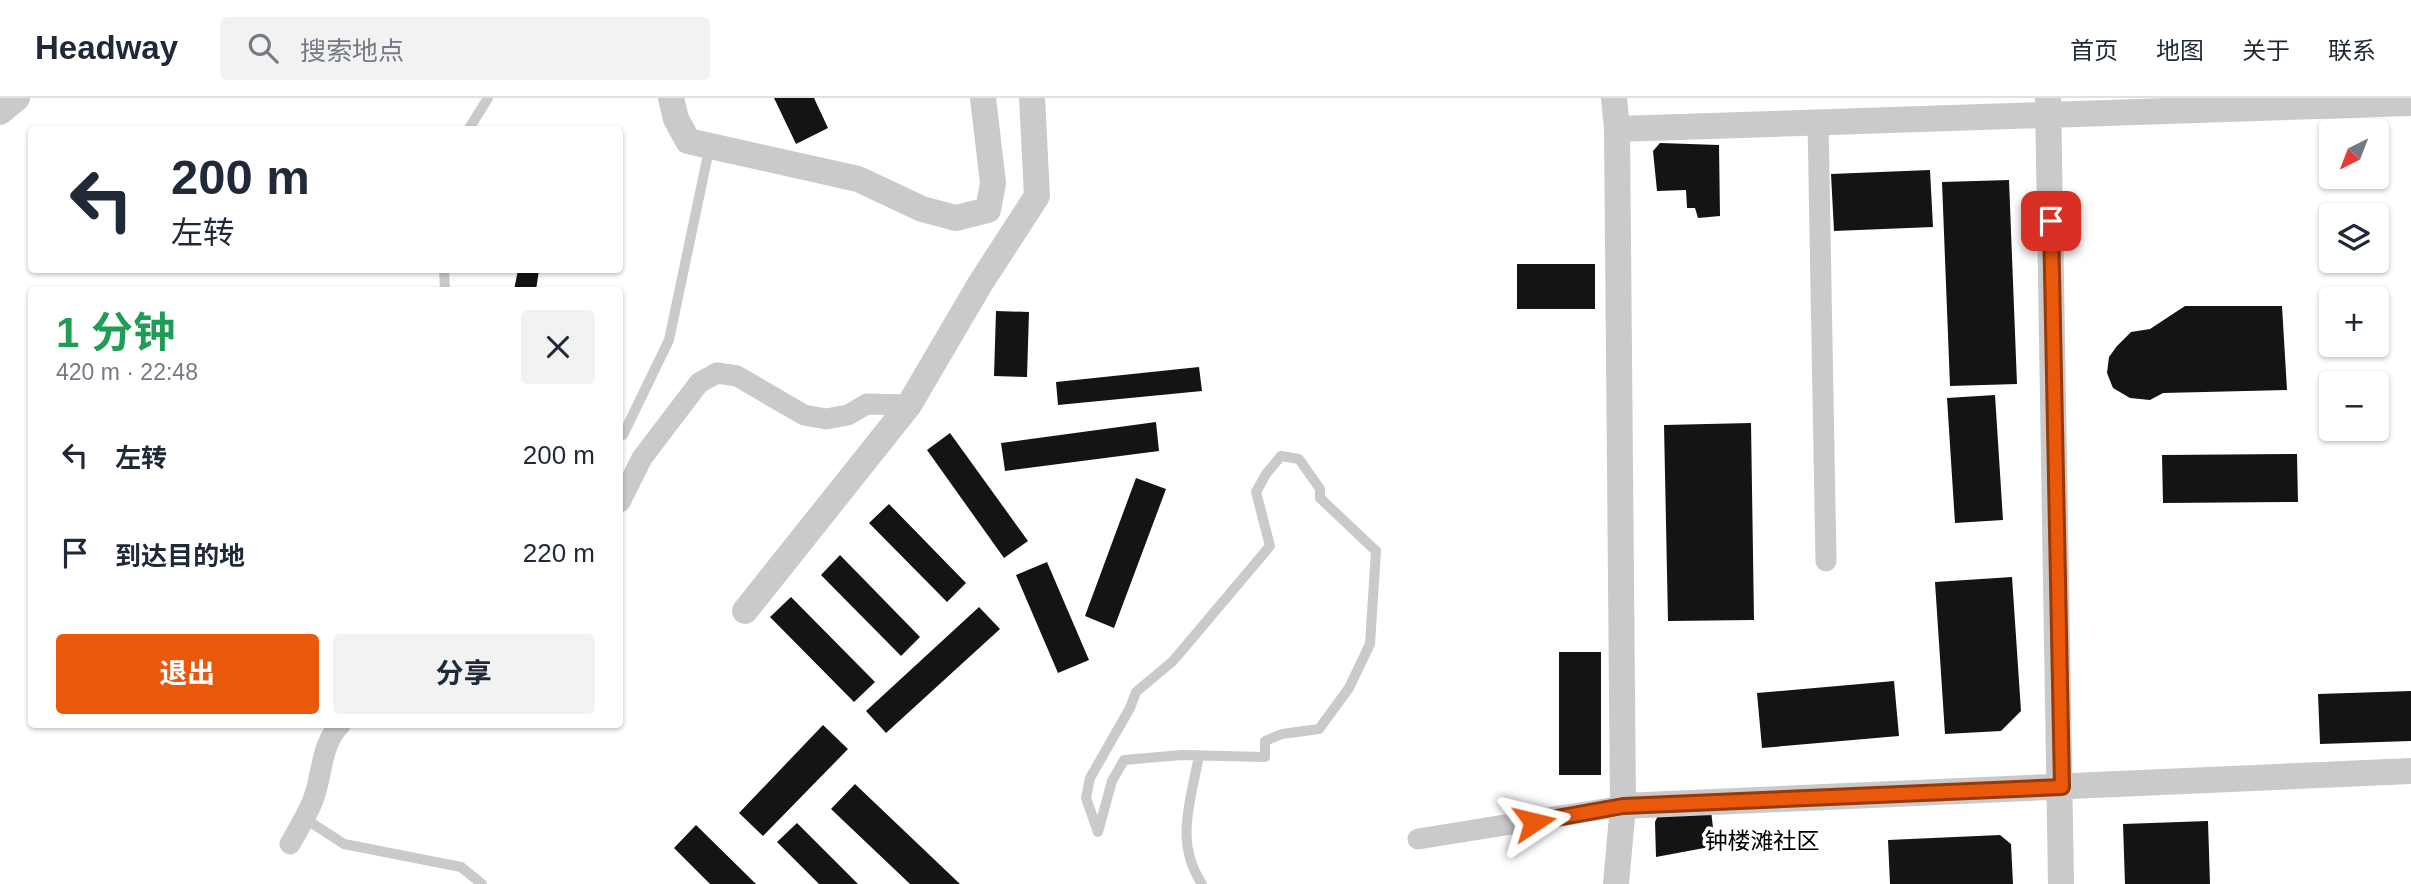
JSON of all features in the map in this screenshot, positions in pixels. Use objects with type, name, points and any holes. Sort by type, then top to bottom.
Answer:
[{"type":"street","points":[[0,112],[16,98]]},
{"type":"street","points":[[671,98],[676,119],[688,141],[858,179],[922,209],[956,218],[988,209],[993,183],[983,98]]},
{"type":"street","points":[[745,611],[909,405],[980,284],[1037,197],[1032,98]]},
{"type":"street","points":[[1614,98],[1617,129],[1623,806],[1616,884]]},
{"type":"street","points":[[1617,129],[1818,122],[2049,106],[2411,103]]},
{"type":"street","points":[[2049,106],[2062,787],[2061,884]]},
{"type":"street","points":[[1818,122],[1826,561]]},
{"type":"street","points":[[623,496],[642,458],[699,383],[717,373],[737,376],[804,415],[826,419],[848,415],[867,404],[909,405]]},
{"type":"street","points":[[290,844],[313,802],[325,748],[335,728]]},
{"type":"street","points":[[1418,839],[1623,806],[2411,771]]},
{"type":"lane","points":[[470,126],[488,98]]},
{"type":"lane","points":[[623,433],[669,340],[710,145]]},
{"type":"lane","points":[[1281,456],[1298,459],[1320,489],[1320,498],[1376,551],[1370,644],[1349,688],[1319,729],[1282,734],[1265,741],[1265,757],[1199,755],[1124,760],[1112,781],[1098,832],[1086,798],[1090,778],[1130,708],[1136,692],[1173,661],[1270,546],[1256,492],[1281,456]]},
{"type":"lane","points":[[1199,755],[1184,834],[1192,869],[1202,884]]},
{"type":"lane","points":[[304,818],[344,844],[461,867],[482,884]]},
{"type":"building","points":[[774,98],[814,98],[828,128],[796,144]]},
{"type":"building","points":[[1660,143],[1719,145],[1720,216],[1698,218],[1695,208],[1687,208],[1686,190],[1657,191],[1653,151]]},
{"type":"building","points":[[1930,170],[1933,227],[1834,231],[1831,174]]},
{"type":"building","points":[[2009,180],[2017,384],[1950,386],[1942,182]]},
{"type":"building","points":[[1517,264],[1595,264],[1595,309],[1517,309]]},
{"type":"building","points":[[517,273],[539,273],[536,287],[515,287]]},
{"type":"building","points":[[2185,306],[2282,306],[2287,390],[2163,393],[2150,400],[2130,398],[2113,388],[2107,373],[2109,357],[2117,346],[2131,332],[2150,329]]},
{"type":"building","points":[[996,311],[1029,312],[1027,377],[994,376]]},
{"type":"building","points":[[1199,367],[1202,391],[1058,405],[1056,382]]},
{"type":"building","points":[[1995,395],[2003,520],[1955,523],[1947,398]]},
{"type":"building","points":[[1156,422],[1159,451],[1005,471],[1001,443]]},
{"type":"building","points":[[1751,423],[1754,620],[1668,621],[1664,425]]},
{"type":"building","points":[[950,433],[1028,541],[1004,558],[927,450]]},
{"type":"building","points":[[2297,454],[2298,502],[2163,503],[2162,455]]},
{"type":"building","points":[[1136,478],[1166,489],[1114,628],[1085,616]]},
{"type":"building","points":[[889,504],[966,583],[947,602],[869,523]]},
{"type":"building","points":[[840,555],[920,637],[901,656],[821,575]]},
{"type":"building","points":[[1047,562],[1089,660],[1058,673],[1016,575]]},
{"type":"building","points":[[2012,577],[2021,711],[2001,731],[1945,734],[1935,582]]},
{"type":"building","points":[[791,597],[875,682],[854,702],[770,617]]},
{"type":"building","points":[[979,607],[1000,629],[886,733],[866,711]]},
{"type":"building","points":[[1559,652],[1601,652],[1601,775],[1559,775]]},
{"type":"building","points":[[1894,681],[1899,736],[1762,748],[1757,693]]},
{"type":"building","points":[[2411,691],[2411,741],[2320,744],[2318,694]]},
{"type":"building","points":[[823,725],[848,749],[763,836],[739,813]]},
{"type":"building","points":[[855,784],[960,884],[910,884],[831,809]]},
{"type":"building","points":[[1711,810],[1715,846],[1656,857],[1655,822],[1660,811]]},
{"type":"building","points":[[2208,821],[2210,884],[2125,884],[2123,824]]},
{"type":"building","points":[[797,823],[858,884],[819,884],[777,842]]},
{"type":"building","points":[[696,825],[756,884],[710,884],[674,848]]},
{"type":"building","points":[[2000,835],[2011,844],[2013,884],[1890,884],[1888,840]]},
{"type":"district","name":"钟楼滩社区","points":[[1762,841]]},
{"type":"route","points":[[1534,822],[1623,806],[2062,787],[2051,221]]}]
